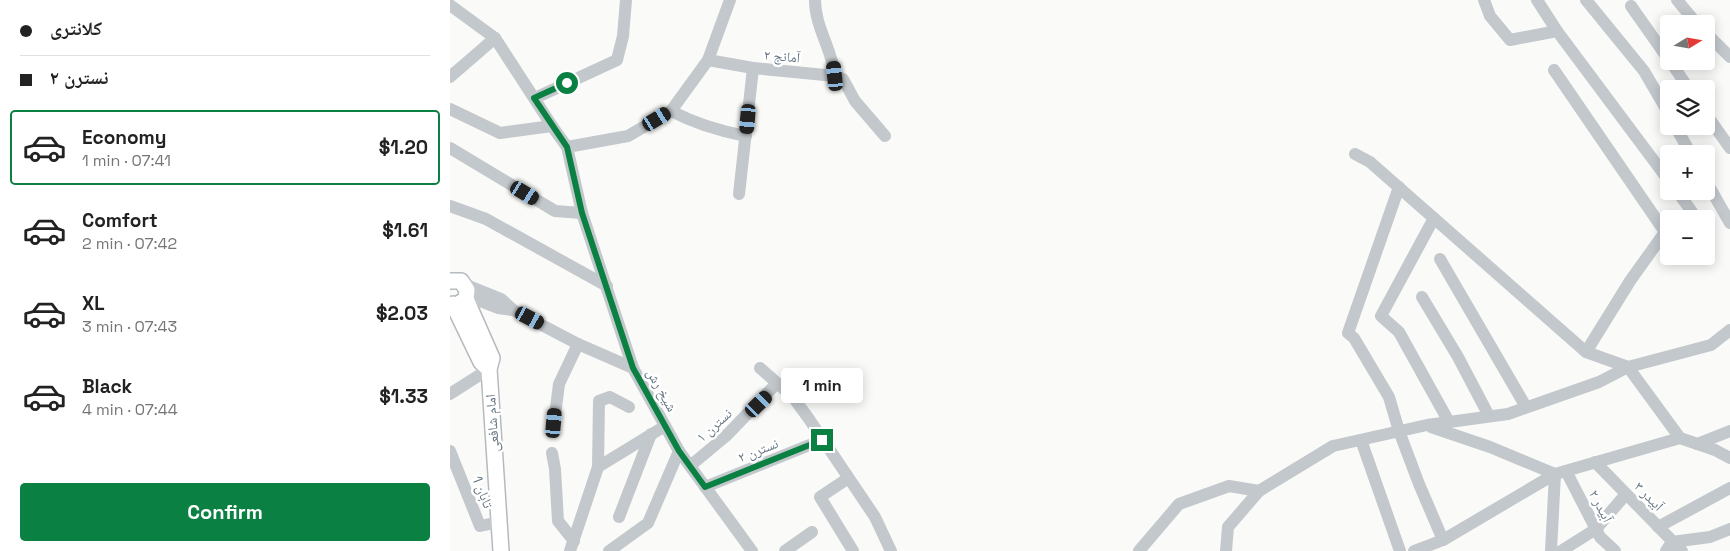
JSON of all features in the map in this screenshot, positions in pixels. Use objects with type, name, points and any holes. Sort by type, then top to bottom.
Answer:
[{"type":"main road","name":"امام شافعی","points":[[457,291],[492,358],[489,369],[501,551]]},
{"type":"street","points":[[534,98],[617,60],[623,36],[626,0]]},
{"type":"street","points":[[567,147],[628,136],[671,110],[708,60],[730,0]]},
{"type":"street","points":[[815,0],[819,26],[834,66],[835,76],[843,79],[854,101],[885,136]]},
{"type":"street","points":[[1484,0],[1490,16],[1510,40],[1557,31]]},
{"type":"street","points":[[1537,0],[1557,31],[1660,168]]},
{"type":"street","points":[[1586,0],[1644,71],[1660,99]]},
{"type":"street","points":[[1677,0],[1690,15]]},
{"type":"street","points":[[450,5],[496,38],[567,147],[582,213],[633,368]]},
{"type":"street","points":[[1631,6],[1660,48]]},
{"type":"street","points":[[450,77],[496,38]]},
{"type":"street","points":[[1715,42],[1730,57]]},
{"type":"street","name":"آمانج ۲","points":[[708,60],[753,68],[835,76]]},
{"type":"street","points":[[738,194],[753,68]]},
{"type":"street","points":[[1554,70],[1660,221]]},
{"type":"street","points":[[450,109],[500,133],[552,126]]},
{"type":"street","points":[[671,110],[690,121],[714,130],[746,136]]},
{"type":"street","points":[[1715,127],[1730,148]]},
{"type":"street","points":[[450,148],[555,211],[582,213]]},
{"type":"street","points":[[1355,154],[1370,162],[1586,352],[1628,367],[1680,438],[1716,450],[1730,458]]},
{"type":"street","points":[[1399,187],[1348,333],[1354,338],[1390,397],[1399,432],[1443,540]]},
{"type":"street","points":[[1715,196],[1730,222]]},
{"type":"street","points":[[450,206],[486,218],[607,286]]},
{"type":"street","points":[[1434,218],[1381,316],[1399,332],[1449,422]]},
{"type":"street","points":[[1586,352],[1630,281],[1660,240]]},
{"type":"street","points":[[1440,259],[1526,407]]},
{"type":"street","name":"شیخ رش","points":[[457,291],[498,308],[513,310],[578,344],[633,368],[679,451],[752,551]]},
{"type":"street","points":[[1422,297],[1458,357],[1489,416]]},
{"type":"street","points":[[1226,551],[1228,527],[1259,491],[1333,446],[1427,426],[1508,414],[1598,382],[1628,367],[1711,345],[1730,330]]},
{"type":"street","points":[[554,423],[559,384],[578,344]]},
{"type":"street","points":[[760,368],[793,397],[875,518],[891,551]]},
{"type":"street","points":[[450,394],[489,369]]},
{"type":"street","name":"نسترن ۱","points":[[690,466],[726,436],[777,383]]},
{"type":"street","points":[[572,546],[598,467],[599,401],[610,397],[629,407]]},
{"type":"street","points":[[598,467],[665,426]]},
{"type":"street","points":[[1427,426],[1560,472]]},
{"type":"street","points":[[1697,444],[1730,430]]},
{"type":"street","points":[[619,517],[651,434]]},
{"type":"street","points":[[1414,551],[1443,540],[1560,472],[1680,438]]},
{"type":"street","name":"نسترن ۲","points":[[705,487],[822,440]]},
{"type":"street","points":[[1361,440],[1400,551]]},
{"type":"street","name":"تابان 1","points":[[450,451],[480,526],[499,522]]},
{"type":"street","points":[[609,551],[648,522],[679,451]]},
{"type":"street","points":[[552,453],[555,469],[558,521],[572,546]]},
{"type":"street","name":"آبیدر ۳","points":[[1595,462],[1658,527],[1669,547],[1682,551]]},
{"type":"street","points":[[1551,551],[1560,472]]},
{"type":"street","name":"آبیدر ۲","points":[[1560,472],[1600,537],[1615,551]]},
{"type":"street","points":[[847,479],[820,497],[853,551]]},
{"type":"street","points":[[1139,551],[1180,504],[1229,486],[1259,491]]},
{"type":"street","points":[[1658,527],[1730,488]]},
{"type":"street","points":[[1561,551],[1596,529],[1626,494]]},
{"type":"street","points":[[785,551],[812,532]]},
{"type":"street","points":[[1669,547],[1728,533]]},
{"type":"route","points":[[567,83],[534,98],[567,147],[582,213],[633,368],[679,451],[705,487],[822,440]]}]
